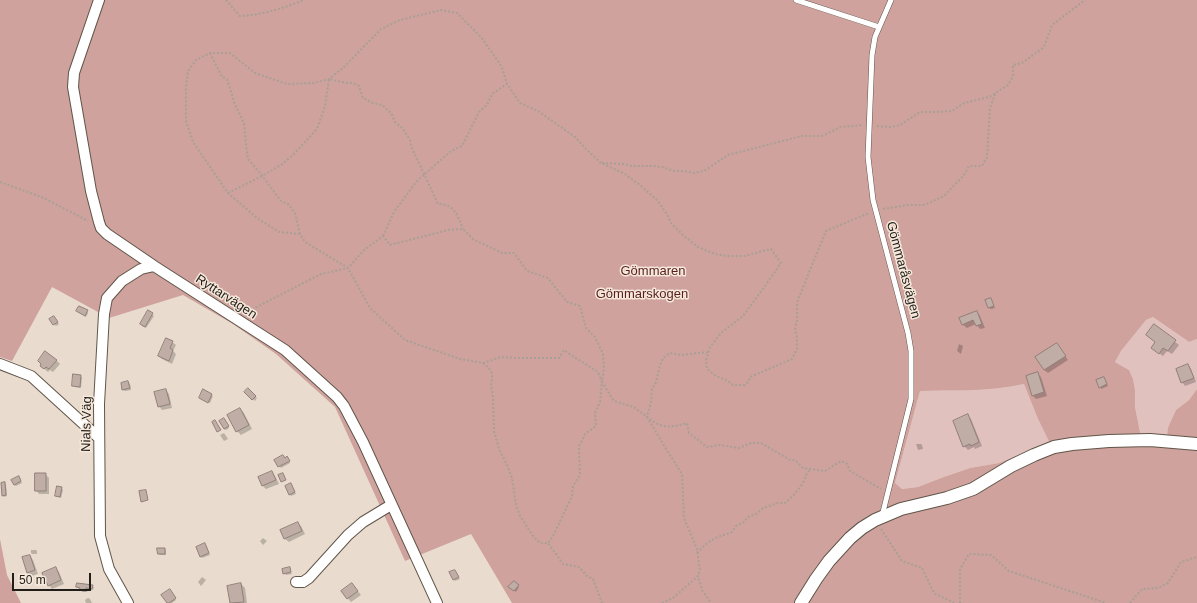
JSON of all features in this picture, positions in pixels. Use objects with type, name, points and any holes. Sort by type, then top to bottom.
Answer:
[{"type":"street","points":[[99,0],[72,80],[91,191],[101,228]]},
{"type":"street","name":"Ryttarvägen","points":[[101,228],[107,234],[154,266],[285,350],[322,383],[344,406],[363,442],[391,505],[438,603]]},
{"type":"street","name":"Nials Väg","points":[[128,603],[109,569],[101,541],[99,488],[99,404],[104,314],[107,298],[122,281],[129,275],[141,269],[154,266]]},
{"type":"street","points":[[0,364],[31,376],[99,438]]},
{"type":"street","points":[[801,603],[829,561],[850,538],[862,528],[878,518],[901,509],[947,498],[973,489],[1011,466],[1034,455],[1054,447],[1072,444],[1150,440],[1197,444]]},
{"type":"street","points":[[296,582],[303,582],[309,578],[348,535],[363,522],[391,505]]},
{"type":"lane","points":[[796,0],[879,27]]},
{"type":"lane","name":"Gömmaråsvägen","points":[[878,518],[900,447],[911,400],[911,351],[908,333],[884,238],[875,210],[868,157],[872,55],[875,37],[891,0]]},
{"type":"path","points":[[226,0],[240,16],[256,15],[304,0]]},
{"type":"path","points":[[601,163],[624,164],[632,166],[653,166],[674,171],[693,173],[704,171],[728,155],[802,136],[822,136],[841,127],[869,125],[890,127],[900,125],[920,112],[952,111],[964,103],[989,96],[1008,85],[1013,76],[1013,65],[1022,63],[1044,47],[1052,25],[1085,0]]},
{"type":"path","points":[[300,234],[279,232],[257,218],[228,193],[193,142],[186,120],[186,87],[188,71],[196,60],[210,53],[230,53],[255,73],[287,84],[314,83],[329,79],[345,66],[381,29],[400,20],[441,10],[457,13],[481,38],[502,67],[507,84],[520,103],[538,111],[575,137],[601,163],[625,174],[642,186],[658,201],[671,223],[683,236],[698,247],[715,254],[727,256],[744,256],[771,250],[781,263],[743,316],[721,332],[710,347],[706,360],[707,369],[716,376],[733,385],[745,385],[750,381],[750,377],[792,359],[798,349],[795,329],[798,320],[798,302],[826,231],[875,210],[908,205],[924,205],[944,196],[964,175],[969,166],[982,166],[987,157],[990,108],[996,92]]},
{"type":"path","points":[[210,53],[222,77],[227,79],[244,123],[248,159],[281,201],[288,204],[295,213],[300,234],[305,242],[348,268],[370,308],[405,340],[460,359],[483,363],[488,367],[492,373],[490,385],[493,397],[494,431],[499,449],[512,478],[516,505],[520,516],[533,536],[540,543],[548,543]]},
{"type":"path","points":[[329,79],[346,83],[353,82],[359,86],[364,98],[373,103],[382,105],[391,113],[395,122],[403,129],[410,140],[438,204],[445,204],[454,210],[463,229],[473,240],[502,253],[514,253],[527,271],[548,278],[567,302],[580,306],[586,328],[595,337],[603,354],[604,369],[600,402],[595,414],[596,426],[585,434],[579,447],[580,476],[573,486],[570,501],[548,543]]},
{"type":"path","points":[[228,193],[281,165],[293,155],[317,129],[325,106],[329,79]]},
{"type":"path","points":[[234,318],[321,274],[348,268],[363,251],[384,236],[394,212],[416,182],[451,151],[462,146],[479,112],[487,105],[492,94],[507,84]]},
{"type":"path","points":[[0,182],[44,198],[101,228]]},
{"type":"path","points":[[384,236],[390,245],[448,230],[463,229]]},
{"type":"path","points":[[483,363],[501,356],[519,358],[559,358],[564,350],[598,372],[602,382],[614,401],[634,407],[656,424],[670,428],[687,424],[689,433],[708,447],[720,445],[738,448],[751,443],[762,443],[790,460],[795,460],[803,468],[825,472],[841,461],[847,464],[850,471],[876,488],[887,492]]},
{"type":"path","points":[[662,603],[673,598],[698,576],[700,570],[697,553],[684,518],[682,474],[647,417],[651,402],[652,389],[656,382],[663,358],[670,353],[681,355],[708,352]]},
{"type":"path","points":[[697,553],[715,538],[732,532],[736,526],[763,508],[778,503],[785,503],[800,488],[810,469]]},
{"type":"path","points":[[878,518],[902,561],[922,568],[934,593],[954,603]]},
{"type":"path","points":[[548,543],[562,564],[579,567],[587,576],[593,578],[602,603]]},
{"type":"path","points":[[960,603],[960,568],[969,554],[991,555],[1009,571],[1106,603]]},
{"type":"path","points":[[1130,603],[1142,588],[1158,588],[1168,583],[1181,562],[1197,557]]},
{"type":"path","points":[[698,576],[702,590],[711,603]]},
{"type":"shaded area","points":[[1153,317],[1189,342],[1197,339],[1197,389],[1189,400],[1176,410],[1167,438],[1141,437],[1135,407],[1135,390],[1133,379],[1129,370],[1115,362],[1121,351],[1146,320]]},
{"type":"shaded area","points":[[1024,384],[1038,419],[1051,443],[999,463],[970,468],[918,487],[901,489],[895,483],[920,391],[986,389],[1012,387]]},
{"type":"green space","name":"Gömmarskogen","points":[[0,0],[1197,0],[1197,339],[1189,342],[1153,317],[1146,320],[1121,351],[1115,362],[1129,370],[1133,379],[1135,390],[1135,407],[1141,437],[1167,438],[1168,428],[1176,410],[1189,400],[1197,389],[1197,603],[512,603],[471,534],[405,561],[335,407],[276,354],[233,324],[183,295],[109,318],[52,287],[12,361],[0,357]],"holes":[[[1024,384],[1038,419],[1050,443],[999,463],[970,468],[918,487],[902,489],[895,483],[920,391],[985,389],[1011,387]]]},
{"type":"green space","points":[[0,539],[7,575],[21,603],[0,603]]},
{"type":"building","points":[[991,298],[994,306],[988,308],[985,300]]},
{"type":"building","points":[[79,306],[88,310],[85,316],[76,311]]},
{"type":"building","points":[[148,310],[153,313],[145,327],[140,324]]},
{"type":"building","points":[[977,311],[982,324],[976,326],[973,320],[962,325],[959,318]]},
{"type":"building","points":[[54,316],[58,322],[53,325],[49,319]]},
{"type":"building","points":[[1154,324],[1176,340],[1168,351],[1163,348],[1159,354],[1151,348],[1155,342],[1146,335]]},
{"type":"building","points":[[166,338],[173,341],[170,348],[173,350],[169,361],[158,356]]},
{"type":"building","points":[[1057,343],[1066,356],[1044,370],[1035,357]]},
{"type":"building","points":[[45,351],[57,360],[49,369],[46,367],[44,369],[40,366],[41,364],[38,361]]},
{"type":"building","points":[[1188,364],[1194,378],[1181,383],[1176,369]]},
{"type":"building","points":[[1038,372],[1044,392],[1032,396],[1026,376]]},
{"type":"building","points":[[73,374],[81,375],[80,387],[72,386]]},
{"type":"building","points":[[1104,377],[1107,384],[1099,388],[1096,380]]},
{"type":"building","points":[[128,381],[130,388],[122,390],[121,383]]},
{"type":"building","points":[[248,388],[256,396],[252,400],[244,392]]},
{"type":"building","points":[[166,389],[170,404],[158,407],[154,392]]},
{"type":"building","points":[[203,389],[212,394],[208,403],[199,398]]},
{"type":"building","points":[[240,408],[249,425],[236,432],[227,415]]},
{"type":"building","points":[[968,414],[979,442],[971,446],[970,444],[963,447],[953,421]]},
{"type":"building","points":[[224,418],[229,426],[224,429],[219,421]]},
{"type":"building","points":[[215,420],[221,430],[217,432],[212,422]]},
{"type":"building","points":[[283,455],[285,458],[287,456],[290,461],[278,467],[274,460]]},
{"type":"building","points":[[272,471],[276,480],[262,486],[258,477]]},
{"type":"building","points":[[35,473],[46,473],[46,491],[35,491]]},
{"type":"building","points":[[283,473],[286,480],[281,482],[278,475]]},
{"type":"building","points":[[19,476],[21,481],[14,485],[11,480]]},
{"type":"building","points":[[5,482],[6,495],[2,496],[1,483]]},
{"type":"building","points":[[291,483],[295,492],[289,495],[285,486]]},
{"type":"building","points":[[57,486],[62,487],[60,497],[55,496]]},
{"type":"building","points":[[146,490],[148,500],[141,502],[139,491]]},
{"type":"building","points":[[298,522],[302,531],[284,539],[280,530]]},
{"type":"building","points":[[205,543],[209,553],[200,557],[196,547]]},
{"type":"building","points":[[157,548],[165,548],[165,554],[158,554]]},
{"type":"building","points":[[30,555],[35,570],[27,573],[22,557]]},
{"type":"building","points":[[56,567],[61,580],[48,586],[42,573]]},
{"type":"building","points":[[290,567],[291,572],[283,574],[282,569]]},
{"type":"building","points":[[455,570],[459,577],[453,580],[449,572]]},
{"type":"building","points":[[514,581],[519,585],[514,591],[508,587]]},
{"type":"building","points":[[77,583],[93,585],[92,589],[86,588],[86,591],[79,590],[80,588],[76,587]]},
{"type":"building","points":[[241,583],[244,602],[230,603],[227,586]]},
{"type":"building","points":[[352,583],[358,591],[347,599],[341,591]]},
{"type":"building","points":[[170,589],[176,598],[167,603],[161,595]]},
{"type":"park label","name":"Gömmaren","points":[[653,271]]}]
